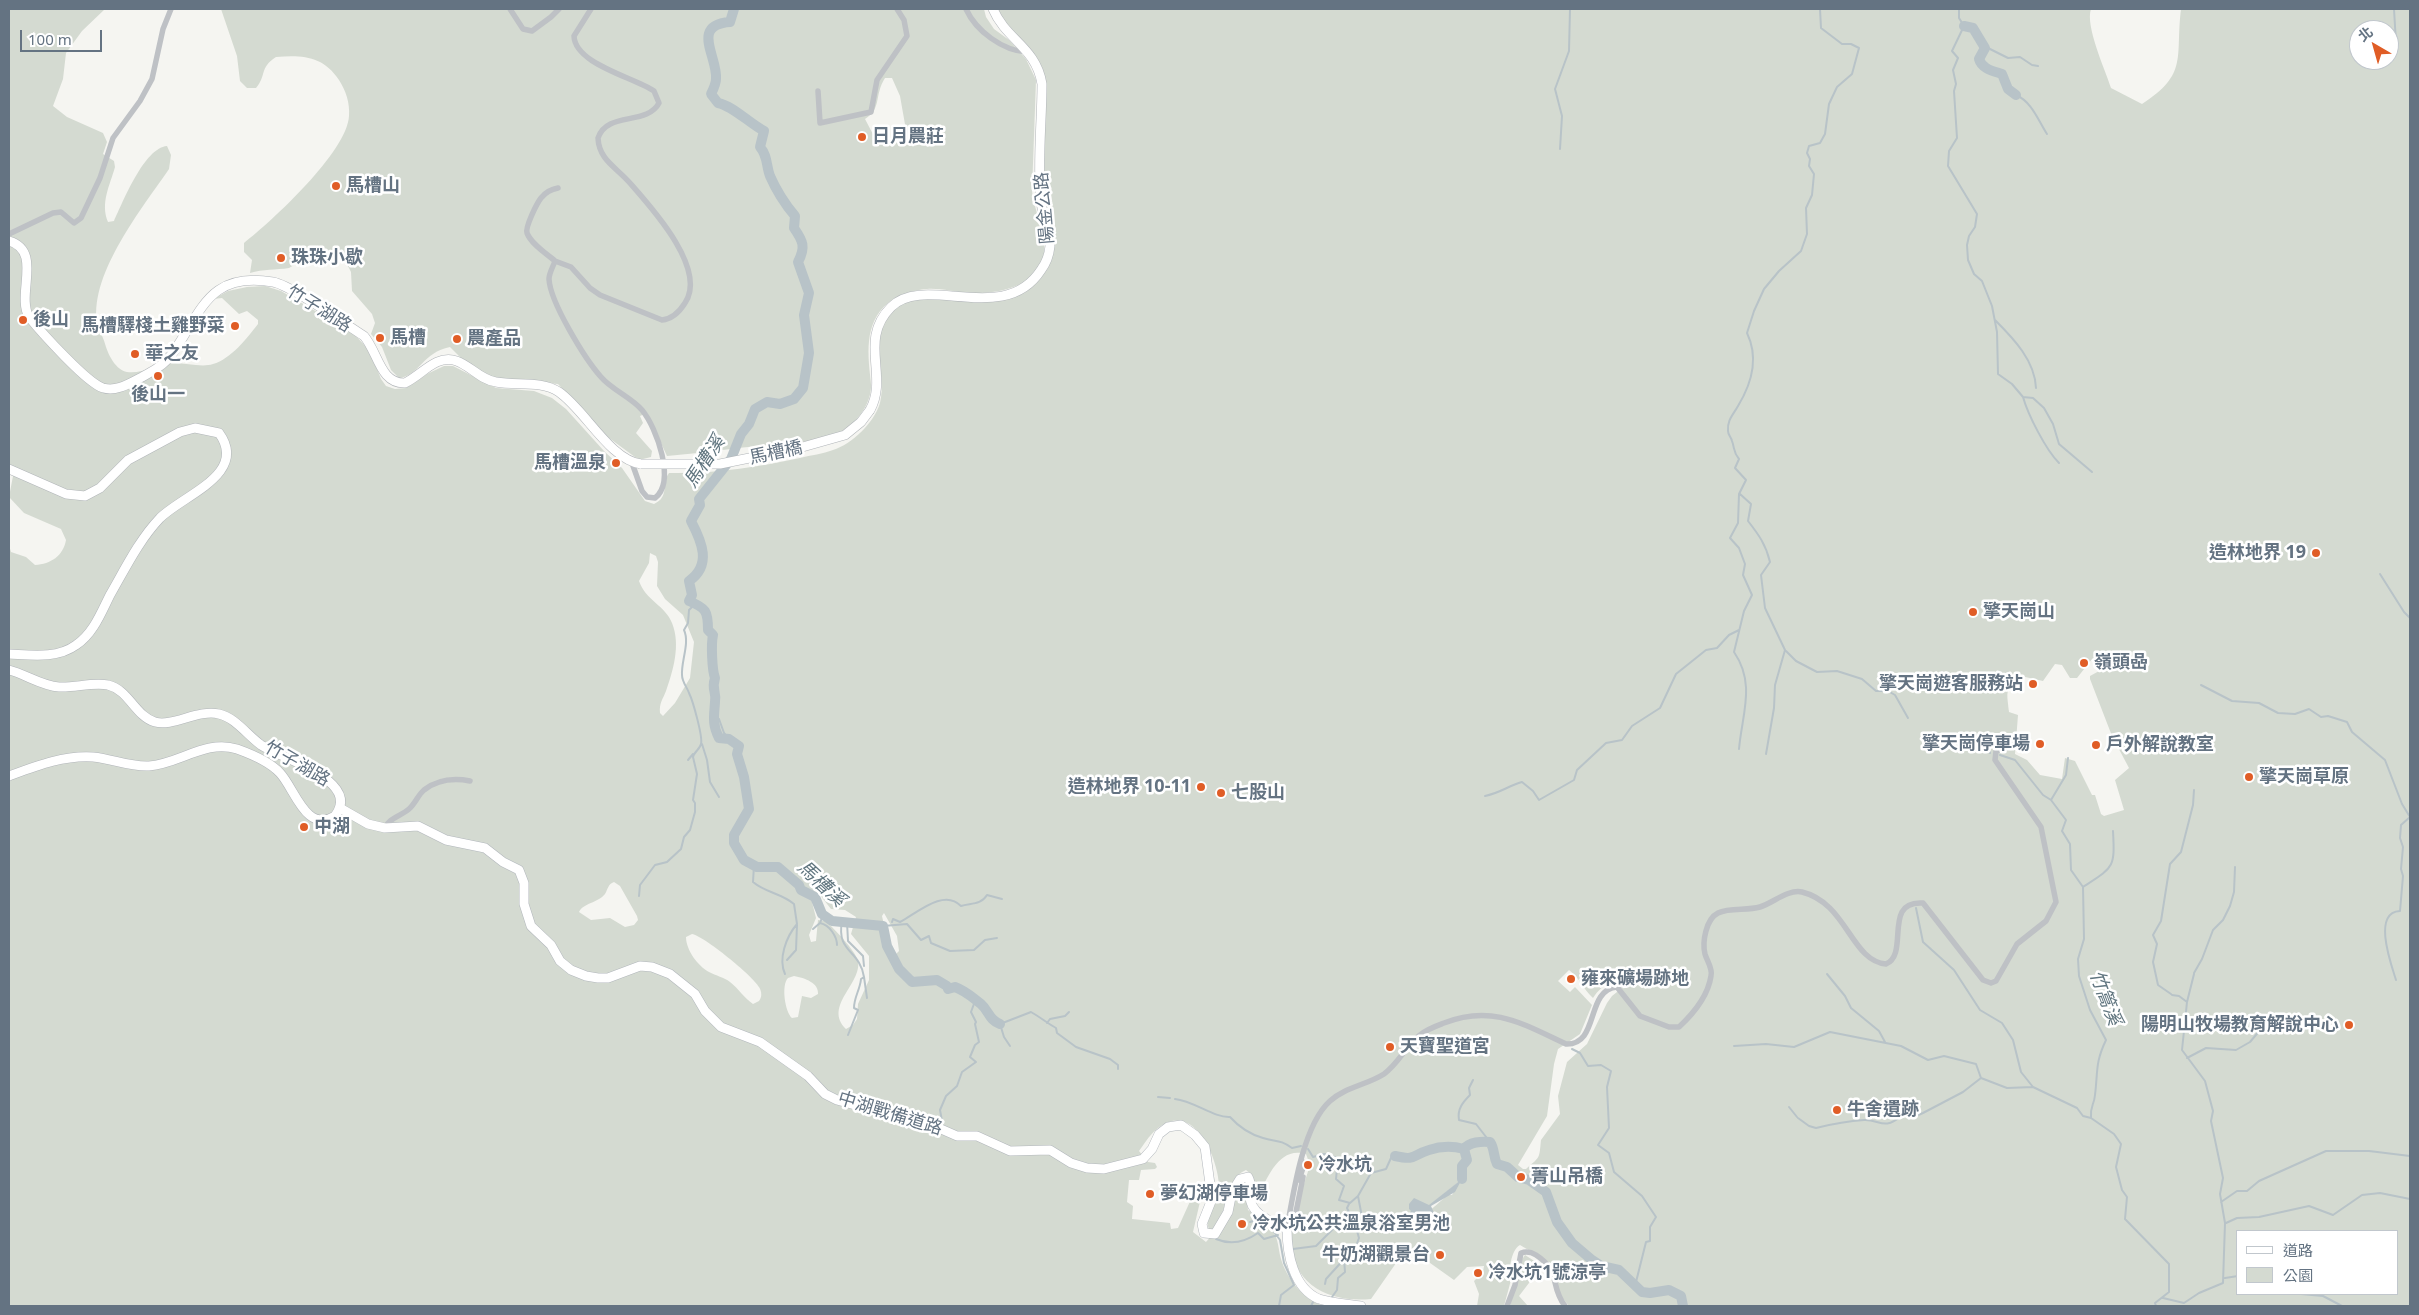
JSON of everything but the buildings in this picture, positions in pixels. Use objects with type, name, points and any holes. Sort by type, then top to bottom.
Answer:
[{"type":"main road","name":"陽金公路","points":[[870,410],[877,387],[874,340],[879,320],[891,306],[899,300],[920,294],[971,299],[999,297],[1027,284],[1037,277],[1048,261],[1050,244],[1040,202],[1042,84],[1037,63],[998,20],[993,9]]},
{"type":"main road","name":"竹子湖路","points":[[9,241],[17,244],[26,257],[28,266],[24,299],[25,310],[29,318],[88,378],[104,388],[124,387],[158,368],[172,355],[202,304],[224,286],[235,283],[275,282],[364,336],[372,346],[384,372],[392,380],[405,383],[437,362],[457,360],[495,382],[539,385],[550,388],[569,401],[618,453],[636,464]]},
{"type":"main road","name":"馬槽橋","points":[[636,464],[720,464],[799,448],[845,435],[861,422],[870,410]]},
{"type":"main road","points":[[9,469],[66,494],[85,496],[100,488],[128,460],[180,432],[195,428],[219,433],[226,449],[225,464],[216,477],[161,517],[148,532],[130,558],[94,627],[76,645],[52,654],[9,654]]},
{"type":"main road","name":"竹子湖路","points":[[9,670],[57,687],[108,685],[122,692],[144,715],[156,722],[165,722],[202,713],[226,717],[261,745],[332,782],[340,797],[340,808],[335,816],[323,820],[304,812],[280,773],[260,759],[237,749],[223,746],[190,753],[151,766],[130,766],[95,757],[73,757],[9,776]]},
{"type":"main road","name":"中湖戰備道路","points":[[340,808],[368,824],[385,828],[418,826],[446,840],[485,848],[503,862],[519,870],[524,883],[524,904],[531,926],[551,945],[560,961],[571,970],[598,978],[608,978],[640,966],[652,967],[670,974],[695,994],[705,1011],[721,1027],[760,1042],[808,1076],[825,1094],[837,1100],[941,1129],[957,1136],[977,1136],[1010,1150],[1050,1150],[1071,1163],[1087,1168],[1104,1170],[1143,1159],[1152,1148],[1158,1134],[1168,1127],[1181,1125],[1191,1131],[1205,1147],[1212,1199],[1202,1224],[1204,1233],[1216,1234],[1228,1212],[1232,1192],[1240,1179],[1245,1177],[1251,1182],[1250,1198],[1256,1212],[1287,1229]]},
{"type":"main road","points":[[1287,1229],[1287,1251],[1290,1262],[1304,1287],[1318,1298],[1361,1306]]},
{"type":"street","points":[[9,234],[54,213],[61,212],[74,223],[81,218],[100,178],[113,138],[140,101],[152,79],[155,60],[171,9]]},
{"type":"street","points":[[510,9],[523,29],[532,31],[551,18],[559,9]]},
{"type":"street","points":[[558,188],[550,190],[541,198],[526,225],[526,232],[531,239],[555,261],[571,266],[590,288],[600,296],[631,306],[656,319],[668,319],[681,309],[692,291],[688,266],[664,227],[627,180],[602,156],[598,138],[604,128],[612,122],[651,112],[659,103],[654,91],[592,61],[577,48],[574,36],[591,9]]},
{"type":"street","points":[[818,91],[820,123],[871,112],[877,80],[906,36],[904,20],[897,9]]},
{"type":"street","points":[[966,9],[979,28],[996,42],[1018,51],[1027,52]]},
{"type":"street","points":[[555,261],[549,276],[550,285],[565,323],[601,377],[641,408],[652,426],[662,453],[664,471],[662,490],[655,498],[647,497],[642,491],[636,464]]},
{"type":"street","points":[[1287,1229],[1302,1161],[1311,1131],[1331,1100],[1384,1073],[1420,1035],[1463,1015],[1474,1014],[1525,1024],[1566,1044],[1573,1044],[1584,1037],[1601,996],[1610,988],[1617,987],[1640,1016],[1668,1027],[1679,1027],[1698,1006],[1711,976],[1704,952],[1707,928],[1710,920],[1719,913],[1754,909],[1799,892],[1823,900],[1848,928],[1858,948],[1881,963],[1889,963],[1896,956],[1898,950],[1897,924],[1901,915],[1911,905],[1922,904],[1936,918],[1964,959],[1983,980],[1991,983],[1996,981],[2017,944],[2028,934],[2042,926],[2052,914],[2056,902],[2041,827],[1995,760],[1996,751],[2009,747]]},
{"type":"street","points":[[385,828],[388,823],[411,808],[424,790],[442,781],[457,779],[470,781]]},
{"type":"street","points":[[1302,1161],[1304,1165],[1302,1181]]},
{"type":"street","points":[[1287,1229],[1295,1217],[1306,1165],[1302,1161]]},
{"type":"street","points":[[1287,1229],[1303,1171]]},
{"type":"street","points":[[1506,1306],[1515,1285],[1521,1253],[1526,1251],[1532,1252],[1548,1263],[1560,1299],[1565,1306]]},
{"type":"green space","points":[[9,9],[105,9],[82,31],[66,53],[63,79],[53,106],[67,117],[103,133],[107,142],[103,154],[114,161],[115,167],[105,201],[108,222],[114,221],[135,177],[150,156],[158,149],[167,146],[171,155],[169,169],[133,221],[110,262],[97,303],[97,322],[109,354],[120,369],[127,372],[144,371],[172,363],[208,365],[226,358],[244,341],[258,324],[258,320],[247,311],[239,314],[222,298],[213,299],[228,291],[265,286],[281,291],[353,333],[370,351],[381,379],[386,386],[395,389],[406,388],[427,374],[444,366],[453,366],[496,388],[534,391],[552,398],[566,409],[622,468],[645,501],[654,504],[664,494],[669,473],[719,471],[768,464],[825,453],[848,443],[868,425],[880,403],[882,380],[879,357],[880,334],[884,323],[892,312],[902,304],[925,298],[974,302],[993,300],[1031,285],[1045,271],[1050,254],[1043,188],[1045,77],[1037,58],[995,9],[2091,9],[2091,26],[2096,48],[2111,88],[2142,104],[2167,83],[2173,73],[2177,63],[2181,9],[2410,9],[2410,1306],[1569,1306],[1560,1295],[1552,1264],[1520,1245],[1514,1251],[1511,1261],[1511,1280],[1504,1306],[1477,1306],[1479,1294],[1474,1281],[1483,1272],[1484,1266],[1467,1267],[1454,1280],[1416,1253],[1401,1256],[1371,1299],[1341,1298],[1316,1288],[1298,1268],[1293,1255],[1291,1239],[1294,1221],[1310,1165],[1306,1154],[1297,1153],[1282,1159],[1270,1172],[1258,1196],[1254,1189],[1252,1175],[1246,1170],[1238,1175],[1229,1190],[1217,1225],[1210,1231],[1208,1226],[1209,1216],[1219,1191],[1216,1169],[1206,1143],[1199,1133],[1190,1125],[1180,1121],[1169,1122],[1159,1127],[1139,1151],[1148,1162],[1155,1163],[1157,1167],[1155,1169],[1141,1170],[1139,1180],[1129,1180],[1127,1202],[1133,1206],[1132,1219],[1170,1223],[1171,1229],[1178,1228],[1197,1186],[1202,1193],[1193,1232],[1206,1242],[1232,1212],[1235,1195],[1241,1183],[1244,1182],[1248,1210],[1267,1224],[1274,1233],[1287,1274],[1303,1294],[1324,1306],[9,1306],[9,545],[11,552],[26,557],[35,565],[51,561],[59,555],[66,540],[61,529],[24,513],[9,497],[13,476],[9,473]],"holes":[[[650,553],[656,556],[658,562],[657,586],[665,599],[683,615],[694,642],[690,678],[675,703],[663,716],[660,713],[660,706],[669,683],[675,658],[676,640],[675,631],[669,617],[646,593],[639,581],[649,563]],[[2103,657],[2101,670],[2090,676],[2090,679],[2112,736],[2129,768],[2115,780],[2124,810],[2104,816],[2101,814],[2095,795],[2092,795],[2075,761],[2065,758],[2062,779],[2040,775],[2027,760],[2015,754],[2018,715],[2009,712],[2007,695],[2009,688],[2021,676],[2043,681],[2055,664],[2062,665],[2070,678],[2077,678],[2092,659]],[[614,882],[620,886],[637,916],[638,920],[634,925],[625,927],[610,918],[591,920],[579,912],[602,897],[610,884]],[[814,894],[820,895],[831,909],[845,910],[856,917],[851,934],[869,956],[869,980],[858,1004],[857,1019],[853,1025],[846,1029],[840,1020],[839,1012],[841,1003],[858,970],[858,961],[844,940],[826,921],[818,920],[816,941],[811,942],[809,935],[816,918],[811,898]],[[884,913],[897,936],[899,951],[896,954],[889,947],[882,916]],[[692,934],[698,936],[738,966],[759,987],[761,993],[759,1001],[753,1004],[728,980],[705,969],[697,962],[688,947],[686,937]],[[1569,970],[1593,998],[1606,985],[1614,984],[1622,988],[1607,1003],[1587,1044],[1567,1062],[1558,1096],[1560,1114],[1541,1140],[1537,1159],[1526,1169],[1523,1169],[1518,1165],[1547,1116],[1554,1064],[1558,1049],[1580,1034],[1592,1005],[1575,987],[1570,992],[1558,981]],[[794,976],[814,984],[818,994],[811,998],[802,996],[798,1017],[792,1018],[787,1010],[784,992],[786,981]],[[1460,1181],[1452,1195],[1447,1195],[1421,1220],[1411,1215],[1411,1209],[1425,1204],[1429,1206]]]},
{"type":"green space","points":[[221,9],[984,9],[986,17],[994,29],[1009,40],[1026,59],[1036,80],[1032,191],[1044,237],[1044,253],[1041,265],[1026,281],[1003,290],[968,293],[927,289],[901,295],[888,303],[880,311],[871,330],[868,352],[871,392],[861,414],[843,431],[811,441],[667,456],[647,413],[640,416],[643,423],[636,433],[652,451],[651,457],[639,460],[605,435],[558,384],[492,379],[465,362],[450,347],[433,354],[412,373],[399,378],[391,370],[382,347],[371,334],[375,323],[372,314],[352,291],[351,272],[344,258],[323,254],[302,259],[289,268],[250,273],[252,260],[244,252],[244,243],[289,203],[336,148],[345,131],[349,116],[349,106],[344,88],[339,80],[333,72],[319,62],[304,57],[276,57],[265,68],[256,88],[247,88],[240,81],[237,56]],"holes":[[[885,78],[892,78],[900,96],[906,130],[897,139],[877,142],[865,119],[874,111]]]},
{"type":"green space","points":[[1525,1255],[1542,1266],[1519,1296],[1528,1306],[1510,1306],[1521,1261]]},
{"type":"shaded area","points":[[1462,1179],[1455,1192],[1431,1206],[1434,1213],[1422,1219],[1417,1219],[1409,1214],[1411,1211],[1409,1204],[1414,1198],[1429,1205]]},
{"type":"waterway","name":"馬槽溪","points":[[734,9],[730,22],[718,24],[711,29],[709,36],[716,70],[715,85],[711,94],[718,103],[735,111],[764,131],[760,147],[775,187],[795,216],[794,228],[800,237],[803,248],[798,262],[809,293],[804,315],[809,353],[803,388],[794,399],[780,404],[767,402],[755,409],[749,424],[741,434],[731,459],[699,499],[700,505],[691,521],[699,537],[703,561],[701,568],[689,581],[692,595],[689,601],[705,611],[708,630],[713,635],[712,657],[715,678],[714,724],[719,738],[729,739],[739,746],[737,754],[744,777],[749,809],[734,835],[734,843],[744,860],[757,867],[778,867],[799,885],[801,890],[815,897],[822,914],[832,921],[883,926],[887,946],[899,969],[912,982],[937,980],[947,986],[948,989],[955,987],[969,994],[984,1007],[991,1018],[1000,1024]]},
{"type":"waterway","points":[[1560,149],[1562,116],[1555,89],[1569,51],[1570,9]]},
{"type":"waterway","points":[[1739,749],[1745,711],[1746,688],[1741,664],[1734,652],[1744,611],[1752,595],[1743,575],[1745,564],[1739,548],[1730,538],[1738,523],[1739,494],[1746,480],[1735,468],[1739,459],[1728,434],[1728,424],[1743,397],[1750,379],[1753,352],[1747,333],[1754,311],[1764,289],[1779,271],[1801,251],[1807,234],[1806,208],[1812,195],[1814,174],[1809,166],[1810,159],[1807,153],[1809,146],[1820,143],[1825,134],[1829,104],[1837,87],[1852,74],[1859,48],[1851,44],[1842,44],[1821,28],[1820,9]]},
{"type":"waterway","points":[[1959,9],[1959,18],[1964,26],[1952,51],[1958,58],[1953,70],[1956,84],[1954,91],[1957,138],[1949,151],[1948,166],[1977,214],[1975,227],[1969,236],[1967,245],[1968,260],[1974,274],[1982,281],[1992,306],[1997,332],[1998,374],[2012,384],[2023,397],[2033,398],[2044,408],[2053,424],[2059,444],[2092,472]]},
{"type":"waterway","points":[[2394,9],[2395,20]]},
{"type":"waterway","points":[[1964,26],[1973,28],[1985,48],[1979,59],[1980,62],[1988,69],[2002,74],[2008,89],[2016,95]]},
{"type":"waterway","points":[[1984,46],[2008,58],[2020,57],[2032,65],[2038,66]]},
{"type":"waterway","points":[[2016,95],[2022,98],[2030,107],[2047,134]]},
{"type":"waterway","points":[[1995,320],[2016,343],[2028,360],[2035,378],[2036,388]]},
{"type":"waterway","points":[[2023,397],[2038,432],[2059,463]]},
{"type":"waterway","points":[[1740,494],[1751,504],[1748,521],[1762,540],[1770,562],[1761,575],[1765,608],[1785,650],[1775,685],[1774,708],[1766,754]]},
{"type":"waterway","points":[[2380,574],[2404,612],[2410,618]]},
{"type":"waterway","points":[[639,896],[640,885],[655,865],[667,862],[681,849],[684,837],[690,830],[695,812],[693,800],[697,774],[693,757],[700,746],[701,740],[691,697],[682,675],[686,646],[684,630],[688,623],[689,610],[695,604]]},
{"type":"waterway","points":[[1485,796],[1522,782],[1533,791],[1539,800],[1574,780],[1577,770],[1606,743],[1622,740],[1632,726],[1660,708],[1676,674],[1706,650],[1717,648],[1729,635],[1739,630]]},
{"type":"waterway","points":[[1786,651],[1796,661],[1817,672],[1837,671],[1862,679],[1876,691],[1888,691],[1895,695],[1908,718]]},
{"type":"waterway","points":[[2201,685],[2232,701],[2259,703],[2278,713],[2295,714],[2309,709],[2321,717],[2328,716],[2347,722],[2352,732],[2385,760],[2402,804],[2410,817]]},
{"type":"waterway","points":[[713,716],[719,719],[724,733],[729,739]]},
{"type":"waterway","name":"竹篙溪","points":[[1974,743],[1988,749],[1990,753]]},
{"type":"waterway","points":[[702,744],[707,760],[710,782],[719,797]]},
{"type":"waterway","points":[[688,760],[693,754]]},
{"type":"waterway","name":"竹篙溪","points":[[2000,755],[2015,760],[2043,795],[2051,800],[2066,820],[2062,831],[2070,844],[2071,870],[2083,887],[2084,939],[2078,959],[2079,976],[2090,1010],[2106,1040],[2098,1061],[2091,1118],[2114,1134],[2121,1144],[2116,1167],[2122,1190],[2127,1197],[2125,1219],[2169,1264],[2169,1292],[2155,1303],[2156,1306]]},
{"type":"waterway","points":[[2051,800],[2066,775],[2068,758]]},
{"type":"waterway","points":[[2171,994],[2158,985],[2153,962],[2157,944],[2153,935],[2161,921],[2170,864],[2181,852],[2193,805],[2194,790]]},
{"type":"waterway","points":[[2396,980],[2388,951],[2385,929],[2387,920],[2392,914],[2400,911],[2403,876],[2401,869],[2403,847],[2400,838],[2401,825],[2410,817]]},
{"type":"waterway","points":[[2083,887],[2107,870],[2113,860],[2113,831]]},
{"type":"waterway","points":[[754,865],[753,882],[794,904],[797,924],[784,948],[782,962],[785,974]]},
{"type":"waterway","points":[[2194,973],[2202,959],[2213,930],[2223,920],[2230,906],[2234,892],[2235,867]]},
{"type":"waterway","points":[[892,922],[893,919],[900,922],[922,908],[939,901],[954,901],[961,906],[982,901],[987,895],[1002,899]]},
{"type":"waterway","points":[[1916,908],[1923,942],[1954,970],[1980,1010],[2002,1023],[2013,1040],[2021,1072],[2033,1087]]},
{"type":"waterway","points":[[823,915],[820,923],[827,926],[832,932],[836,938],[837,945]]},
{"type":"waterway","points":[[842,922],[842,939],[858,961],[864,977],[861,979],[854,1004],[854,1008],[858,1010],[848,1035]]},
{"type":"waterway","points":[[847,922],[848,941],[863,956],[864,966]]},
{"type":"waterway","points":[[813,929],[820,923]]},
{"type":"waterway","points":[[883,926],[907,924],[921,940],[929,936],[931,943],[950,951],[974,950],[985,940],[997,938]]},
{"type":"waterway","points":[[787,960],[796,950],[797,925]]},
{"type":"waterway","points":[[1827,974],[1845,996],[1851,1008],[1879,1031],[1885,1042]]},
{"type":"waterway","points":[[2187,1002],[2194,974]]},
{"type":"waterway","points":[[864,977],[867,998]]},
{"type":"waterway","points":[[2163,1298],[2184,1303],[2199,1293],[2223,1283],[2225,1223],[2220,1194],[2223,1178],[2211,1121],[2213,1111],[2205,1081],[2182,1050],[2187,1002],[2179,996],[2172,995]]},
{"type":"waterway","points":[[938,1125],[942,1121],[940,1110],[946,1096],[957,1086],[962,1072],[976,1062],[970,1057],[975,1045],[979,1042],[976,1022],[971,1012],[975,1001]]},
{"type":"waterway","points":[[1010,1046],[1004,1037],[1000,1024],[1031,1012],[1056,1028],[1057,1033],[1076,1047],[1110,1059],[1118,1065],[1118,1069]]},
{"type":"waterway","points":[[1047,1023],[1050,1019],[1065,1016],[1069,1012]]},
{"type":"waterway","points":[[2187,1058],[2206,1048],[2236,1050],[2250,1042],[2266,1023]]},
{"type":"waterway","points":[[1734,1046],[1766,1044],[1794,1047],[1830,1032],[1901,1046],[1928,1060],[1944,1056],[1976,1064],[1981,1078],[2007,1088],[2033,1087],[2077,1108],[2083,1116],[2091,1118]]},
{"type":"waterway","points":[[1572,1049],[1580,1053],[1588,1066],[1601,1065],[1611,1071],[1607,1087],[1609,1128],[1598,1145],[1609,1153],[1614,1172],[1642,1196],[1656,1217],[1650,1227],[1650,1241],[1646,1242],[1635,1286]]},
{"type":"waterway","points":[[1798,1118],[1809,1126],[1816,1128],[1864,1120],[1886,1124],[1901,1116],[1916,1116],[1923,1113],[1963,1092],[1981,1078]]},
{"type":"waterway","points":[[1473,1080],[1469,1088],[1470,1095],[1460,1109],[1459,1120],[1476,1124],[1490,1142]]},
{"type":"waterway","points":[[1158,1097],[1170,1098]]},
{"type":"waterway","points":[[1175,1099],[1182,1100],[1217,1115],[1230,1117],[1245,1130],[1258,1136],[1281,1142],[1292,1148],[1301,1146]]},
{"type":"waterway","points":[[1789,1107],[1797,1117]]},
{"type":"waterway","points":[[1462,1179],[1462,1166],[1467,1160],[1464,1149],[1472,1143],[1490,1142],[1497,1164],[1507,1167],[1518,1177],[1529,1180],[1546,1192],[1557,1222],[1572,1243],[1592,1260],[1601,1266],[1619,1270],[1642,1292],[1650,1293],[1669,1290],[1681,1296],[1683,1306]]},
{"type":"waterway","points":[[1395,1156],[1411,1158],[1429,1150],[1442,1147],[1464,1149]]},
{"type":"waterway","points":[[1308,1149],[1313,1157],[1324,1154],[1338,1158],[1336,1179],[1344,1186],[1339,1200],[1350,1203],[1358,1196],[1371,1173],[1386,1169],[1391,1158],[1395,1156]]},
{"type":"waterway","points":[[2221,1202],[2237,1191],[2247,1191],[2259,1181],[2326,1151],[2369,1151],[2410,1156]]},
{"type":"waterway","points":[[2226,1223],[2237,1218],[2259,1217],[2309,1206],[2333,1215],[2362,1195],[2380,1193],[2410,1199]]},
{"type":"waterway","points":[[1325,1284],[1326,1279],[1356,1246],[1359,1238],[1357,1231],[1362,1217],[1358,1196]]},
{"type":"waterway","points":[[1293,1249],[1316,1246],[1334,1228],[1354,1223],[1347,1208],[1349,1204]]},
{"type":"waterway","points":[[1250,1222],[1256,1220],[1261,1228],[1269,1225],[1280,1240],[1284,1263],[1294,1285],[1281,1295],[1279,1306]]},
{"type":"waterway","points":[[1216,1239],[1232,1242],[1248,1239],[1258,1233],[1264,1239],[1278,1235]]},
{"type":"waterway","points":[[1332,1297],[1337,1290],[1338,1278],[1345,1272],[1344,1259]]},
{"type":"waterway","points":[[2225,1278],[2236,1276]]},
{"type":"waterway","points":[[2312,1295],[2323,1296],[2342,1306]]},
{"type":"waterway","points":[[1311,1306],[1313,1302]]},
{"type":"place","name":"日月農莊","points":[[862,137]]},
{"type":"place","name":"馬槽山","points":[[336,186]]},
{"type":"place","name":"珠珠小歇","points":[[281,258]]},
{"type":"place","name":"後山","points":[[23,320]]},
{"type":"place","name":"馬槽驛棧土雞野菜","points":[[235,326]]},
{"type":"place","name":"馬槽","points":[[380,338]]},
{"type":"place","name":"農產品","points":[[457,339]]},
{"type":"place","name":"華之友","points":[[135,354]]},
{"type":"place","name":"後山一","points":[[158,376]]},
{"type":"place","name":"馬槽溫泉","points":[[616,463]]},
{"type":"place","name":"造林地界 19","points":[[2316,553]]},
{"type":"place","name":"擎天崗山","points":[[1973,612]]},
{"type":"place","name":"嶺頭喦","points":[[2084,663]]},
{"type":"place","name":"擎天崗遊客服務站","points":[[2033,684]]},
{"type":"place","name":"擎天崗停車場","points":[[2040,744]]},
{"type":"place","name":"戶外解說教室","points":[[2096,745]]},
{"type":"place","name":"擎天崗草原","points":[[2249,777]]},
{"type":"place","name":"造林地界 10-11","points":[[1201,787]]},
{"type":"place","name":"七股山","points":[[1221,793]]},
{"type":"place","name":"中湖","points":[[304,827]]},
{"type":"place","name":"雍來礦場跡地","points":[[1571,979]]},
{"type":"place","name":"陽明山牧場教育解說中心","points":[[2349,1025]]},
{"type":"place","name":"天寶聖道宮","points":[[1390,1047]]},
{"type":"place","name":"牛舍遺跡","points":[[1837,1110]]},
{"type":"place","name":"冷水坑","points":[[1308,1165]]},
{"type":"place","name":"菁山吊橋","points":[[1521,1177]]},
{"type":"place","name":"夢幻湖停車場","points":[[1150,1194]]},
{"type":"place","name":"冷水坑公共溫泉浴室男池","points":[[1242,1224]]},
{"type":"place","name":"牛奶湖觀景台","points":[[1440,1255]]},
{"type":"place","name":"冷水坑1號涼亭","points":[[1478,1273]]}]
